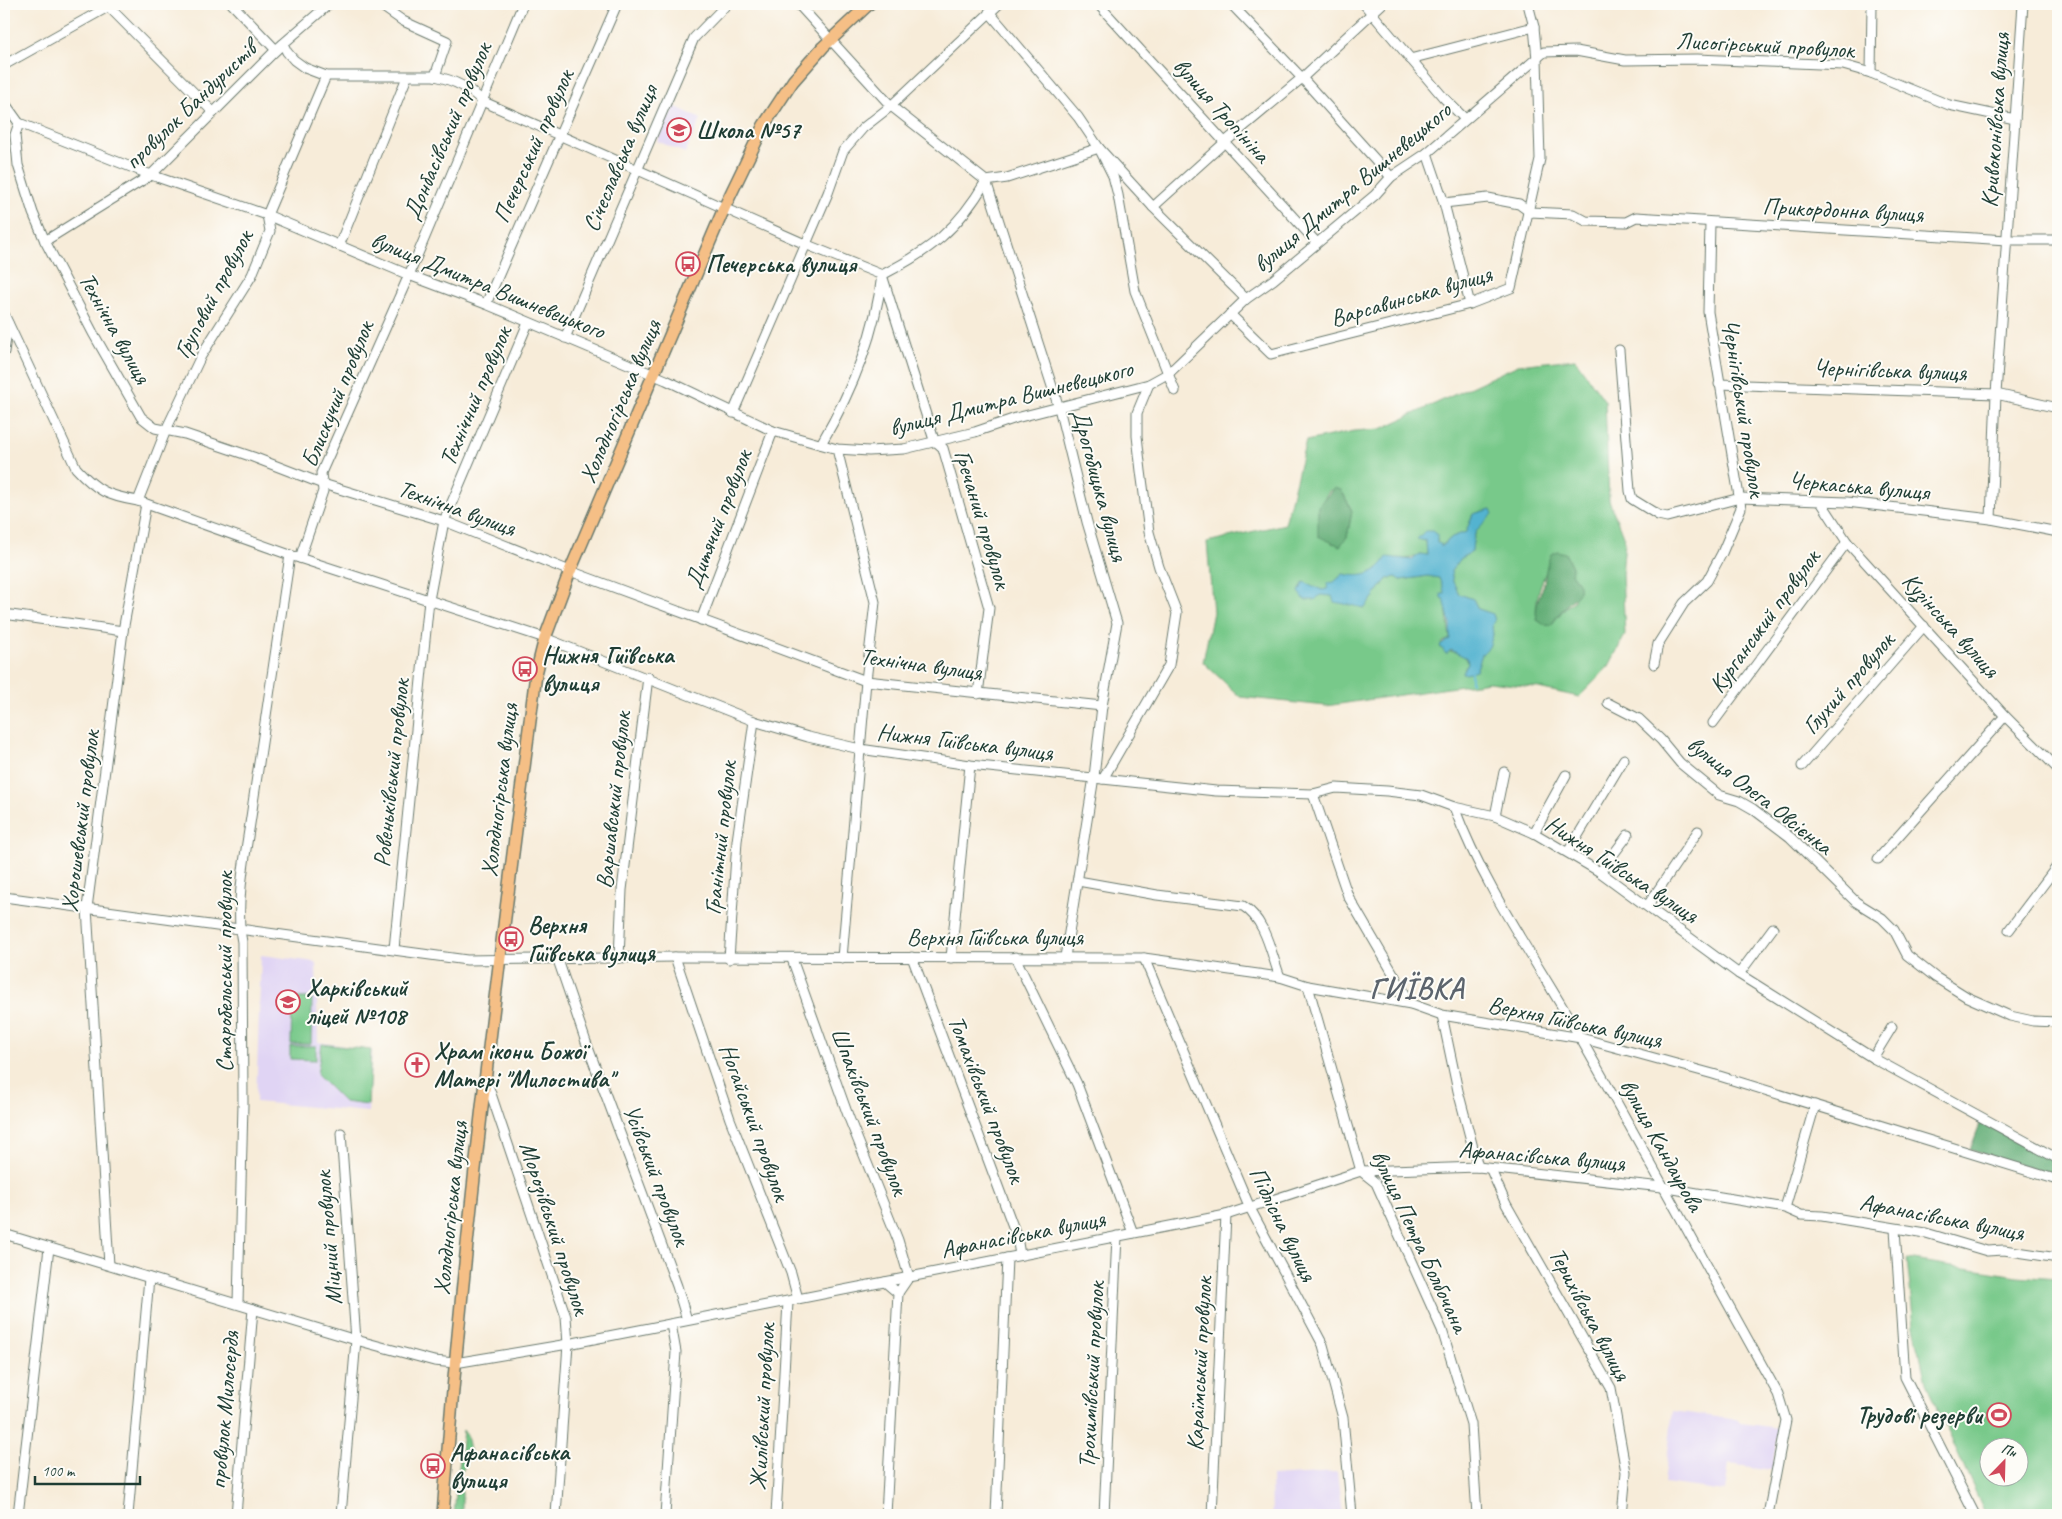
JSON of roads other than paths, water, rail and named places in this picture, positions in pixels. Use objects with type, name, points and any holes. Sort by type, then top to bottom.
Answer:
[{"type":"main road","name":"Холодногірська вулиця","points":[[443,1515],[455,1363],[485,1075],[536,674],[545,638],[570,571],[725,206],[764,125],[793,81],[831,38],[869,4]]},
{"type":"street","points":[[232,4],[305,68],[326,76],[435,76],[462,85],[482,101],[725,206],[806,244],[882,275]]},
{"type":"street","name":"провулок Бандуристів","points":[[45,240],[151,175],[280,47],[329,4]]},
{"type":"street","points":[[379,4],[403,21],[447,41],[435,76]]},
{"type":"street","name":"Донбасівський провулок","points":[[409,275],[523,4]]},
{"type":"street","name":"Печерський провулок","points":[[486,304],[617,4]]},
{"type":"street","name":"Січеславська вулиця","points":[[565,338],[694,38],[727,4]]},
{"type":"street","points":[[798,4],[891,106],[986,182]]},
{"type":"street","points":[[732,413],[806,244],[843,150],[863,128],[891,106],[999,4]]},
{"type":"street","name":"вулиця Тропініна","points":[[1098,4],[1317,243]]},
{"type":"street","points":[[1231,4],[1302,78],[1391,177]]},
{"type":"street","points":[[1364,4],[1410,59],[1465,119]]},
{"type":"street","points":[[1153,207],[1224,143],[1302,78],[1382,4]]},
{"type":"street","name":"Варсавинська вулиця","points":[[1230,314],[1271,354],[1470,304],[1511,288],[1530,212],[1540,159],[1537,59],[1534,27],[1528,4]]},
{"type":"street","points":[[1871,73],[1872,4]]},
{"type":"street","name":"Кривоконівська вулиця","points":[[1991,519],[1996,394],[2023,4]]},
{"type":"street","points":[[4,65],[111,5],[213,112]]},
{"type":"street","points":[[989,12],[1078,117],[1099,148],[1113,176],[1135,291],[1175,391]]},
{"type":"street","points":[[1410,59],[1534,27]]},
{"type":"street","name":"Лисогірський провулок","points":[[1537,59],[1544,52],[1551,51],[1576,52],[1625,60],[1697,59],[1843,65],[1871,73],[1949,106],[2015,119]]},
{"type":"street","name":"вулиця Дмитра Вишневецького","points":[[19,123],[151,175],[267,216],[409,275],[486,304],[653,375],[773,431],[837,449],[869,452],[904,449],[934,440],[974,432],[1016,418],[1149,384],[1169,373],[1246,299],[1273,280],[1375,195],[1391,177],[1428,153],[1465,119],[1537,59]]},
{"type":"street","points":[[267,216],[326,76]]},
{"type":"street","points":[[339,246],[407,77]]},
{"type":"street","points":[[4,102],[19,123]]},
{"type":"street","name":"Технічна вулиця","points":[[19,123],[15,134],[18,165],[33,213],[45,240],[93,333],[141,417],[155,428],[185,434],[253,457],[323,484],[444,521],[570,571],[866,681],[1102,706]]},
{"type":"street","points":[[882,275],[920,254],[939,240],[969,210],[986,182],[1007,178],[1099,148]]},
{"type":"street","points":[[1099,148],[1153,207],[1246,299]]},
{"type":"street","points":[[1428,153],[1444,203],[1470,304]]},
{"type":"street","name":"Дрогобицька вулиця","points":[[986,182],[1059,408],[1087,522],[1118,622],[1102,706],[1098,778],[1065,957]]},
{"type":"street","points":[[1444,203],[1488,198],[1519,204],[1530,212]]},
{"type":"street","name":"Прикордонна вулиця","points":[[1530,212],[1573,214],[1586,221],[1626,222],[1636,217],[2007,240],[2058,240]]},
{"type":"street","name":"Груповий провулок","points":[[142,502],[166,430],[201,356],[252,275],[270,231],[267,216]]},
{"type":"street","points":[[270,231],[284,223]]},
{"type":"street","name":"Чернігівський провулок","points":[[1654,664],[1658,644],[1672,619],[1707,581],[1722,553],[1741,508],[1708,312],[1710,223]]},
{"type":"street","name":"Блискучий провулок","points":[[300,558],[323,491],[321,473],[409,275]]},
{"type":"street","points":[[821,444],[832,425],[869,341],[878,308],[882,275]]},
{"type":"street","name":"Гречаний провулок","points":[[882,275],[934,440],[943,448],[989,608],[978,694]]},
{"type":"street","name":"Нижня Гиївська вулиця","points":[[4,314],[76,468],[93,486],[117,497],[142,502],[290,555],[545,638],[648,677],[754,721],[860,749],[970,765],[1216,791],[1314,794],[1336,788],[1379,790],[1420,795],[1454,807],[1495,816],[1534,833],[1600,872],[1648,905],[1740,974],[1873,1058],[2058,1159]]},
{"type":"street","points":[[4,352],[8,323]]},
{"type":"street","name":"Технічний провулок","points":[[429,600],[444,521],[528,323]]},
{"type":"street","name":"Черкаська вулиця","points":[[1619,350],[1632,500],[1658,515],[1668,517],[1740,498],[1847,502],[1991,519],[2058,532]]},
{"type":"street","points":[[1098,778],[1169,665],[1177,613],[1159,567],[1149,532],[1141,471],[1137,436],[1137,413],[1149,384]]},
{"type":"street","name":"Чернігівська вулиця","points":[[1720,384],[1996,394],[2058,408]]},
{"type":"street","name":"Дитячий провулок","points":[[701,620],[773,431]]},
{"type":"street","points":[[837,449],[875,602],[866,681],[842,958]]},
{"type":"street","name":"Хорошевський провулок","points":[[109,1265],[86,908],[142,502]]},
{"type":"street","name":"Кузінська вулиця","points":[[1821,502],[1847,542],[2005,716],[2058,769]]},
{"type":"street","name":"Курганський провулок","points":[[1714,723],[1847,542]]},
{"type":"street","name":"Старобельський провулок","points":[[238,1303],[243,1104],[242,942],[239,928],[245,862],[290,555]]},
{"type":"street","name":"Ровеньківський провулок","points":[[394,949],[429,600]]},
{"type":"street","points":[[4,614],[123,631]]},
{"type":"street","name":"Глухий провулок","points":[[1802,766],[1924,626]]},
{"type":"street","name":"Варшавський провулок","points":[[619,958],[622,890],[648,677]]},
{"type":"street","name":"вулиця Олега Овсієнка","points":[[1608,703],[1639,719],[1661,740],[1680,763],[1720,795],[1739,801],[1753,809],[1790,837],[1856,902],[1882,918],[1894,930],[1907,955],[1935,977],[1967,996],[2010,1016],[2033,1021],[2058,1022]]},
{"type":"street","points":[[1878,859],[2005,716]]},
{"type":"street","name":"Гранітний провулок","points":[[729,959],[737,841],[754,721]]},
{"type":"street","points":[[1568,852],[1624,759]]},
{"type":"street","points":[[951,958],[970,765]]},
{"type":"street","points":[[1495,816],[1504,772]]},
{"type":"street","points":[[1534,833],[1566,775]]},
{"type":"street","points":[[1314,794],[1348,896],[1411,1004]]},
{"type":"street","name":"вулиця Кандаурова","points":[[1454,807],[1464,832],[1519,937],[1581,1038],[1778,1394],[1786,1420],[1768,1515]]},
{"type":"street","points":[[1648,905],[1698,831]]},
{"type":"street","points":[[1600,872],[1628,835]]},
{"type":"street","points":[[2009,930],[2058,865]]},
{"type":"street","points":[[1078,881],[1157,896],[1243,906],[1251,911],[1259,921],[1280,977]]},
{"type":"street","name":"Верхня Гиївська вулиця","points":[[4,897],[467,960],[675,957],[729,959],[912,957],[1144,958],[1280,977],[1308,986],[1411,1004],[1442,1016],[1581,1038],[1713,1074],[2058,1180]]},
{"type":"street","points":[[1740,974],[1773,928]]},
{"type":"street","name":"Ногайський провулок","points":[[675,957],[730,1119],[791,1273],[798,1299]]},
{"type":"street","name":"Томахівський провулок","points":[[912,957],[1017,1237],[1020,1255]]},
{"type":"street","points":[[1015,957],[1077,1084],[1134,1233]]},
{"type":"street","name":"Підлісна вулиця","points":[[1144,958],[1250,1208],[1323,1346],[1343,1418],[1352,1515]]},
{"type":"street","name":"Шпаківський провулок","points":[[792,959],[849,1118],[892,1225],[909,1277]]},
{"type":"street","name":"Усівський провулок","points":[[558,960],[586,1042],[677,1286],[687,1320]]},
{"type":"street","name":"вулиця Петра Болбочана","points":[[1308,986],[1361,1171],[1376,1184],[1442,1330],[1471,1424],[1477,1515]]},
{"type":"street","points":[[1442,1016],[1458,1091],[1478,1167]]},
{"type":"street","points":[[1873,1058],[1892,1026]]},
{"type":"street","name":"Морозівський провулок","points":[[485,1075],[566,1317],[568,1344],[556,1515]]},
{"type":"street","points":[[1785,1208],[1815,1105]]},
{"type":"street","name":"Міцний провулок","points":[[341,1133],[356,1340],[341,1515]]},
{"type":"street","name":"Афанасівська вулиця","points":[[4,1234],[356,1340],[434,1361],[455,1363],[568,1344],[788,1302],[1226,1215],[1361,1171],[1478,1167],[1491,1170],[1662,1187],[1785,1208],[1801,1215],[1926,1232],[1986,1251],[2004,1250],[2058,1258]]},
{"type":"street","name":"Терихівська вулиця","points":[[1491,1170],[1506,1204],[1611,1388],[1626,1472],[1622,1515]]},
{"type":"street","name":"Караїмський провулок","points":[[1212,1515],[1226,1215]]},
{"type":"street","points":[[1895,1229],[1905,1377],[1975,1515]]},
{"type":"street","name":"Трохимівський провулок","points":[[1104,1515],[1117,1236]]},
{"type":"street","points":[[18,1515],[49,1248]]},
{"type":"street","points":[[996,1515],[1006,1258]]},
{"type":"street","points":[[886,1515],[898,1293],[909,1277]]},
{"type":"street","points":[[128,1515],[149,1278]]},
{"type":"street","points":[[885,1282],[898,1293]]},
{"type":"street","name":"Жилівський провулок","points":[[776,1515],[788,1302]]},
{"type":"street","name":"провулок Милосердя","points":[[236,1515],[253,1309]]},
{"type":"street","points":[[665,1515],[676,1352],[671,1324]]},
{"type":"water","points":[[1491,509],[1493,514],[1475,534],[1472,552],[1462,557],[1451,571],[1453,582],[1459,594],[1473,599],[1478,609],[1493,614],[1495,621],[1492,625],[1493,635],[1489,647],[1482,654],[1476,671],[1467,674],[1462,673],[1468,663],[1467,658],[1451,650],[1446,654],[1440,646],[1450,639],[1450,624],[1444,599],[1441,598],[1441,594],[1445,594],[1439,578],[1428,576],[1401,580],[1396,577],[1387,579],[1365,608],[1334,602],[1332,596],[1320,595],[1315,600],[1305,600],[1299,592],[1304,582],[1322,590],[1327,589],[1328,583],[1334,582],[1343,574],[1357,576],[1368,574],[1378,568],[1387,557],[1412,560],[1420,554],[1427,555],[1426,541],[1417,539],[1425,531],[1433,531],[1437,534],[1437,543],[1441,544],[1441,547],[1452,537],[1466,532],[1473,514]]},
{"type":"waterway","points":[[1471,669],[1471,682]]},
{"type":"place","name":"Школа №57","points":[[679,130]]},
{"type":"place","name":"Печерська вулиця","points":[[688,264]]},
{"type":"place","name":"Нижня Гиївська вулиця","points":[[525,669]]},
{"type":"place","name":"Верхня Гиївська вулиця","points":[[511,939]]},
{"type":"place","name":"Харківський ліцей №108","points":[[288,1002]]},
{"type":"place","name":"Храм ікони Божої Матері \"Милостива\"","points":[[417,1065]]},
{"type":"place","name":"Трудові резерви","points":[[1999,1415]]},
{"type":"place","name":"Афанасівська вулиця","points":[[433,1466]]},
{"type":"district","name":"ГИЇВКА","points":[[1417,988]]}]
